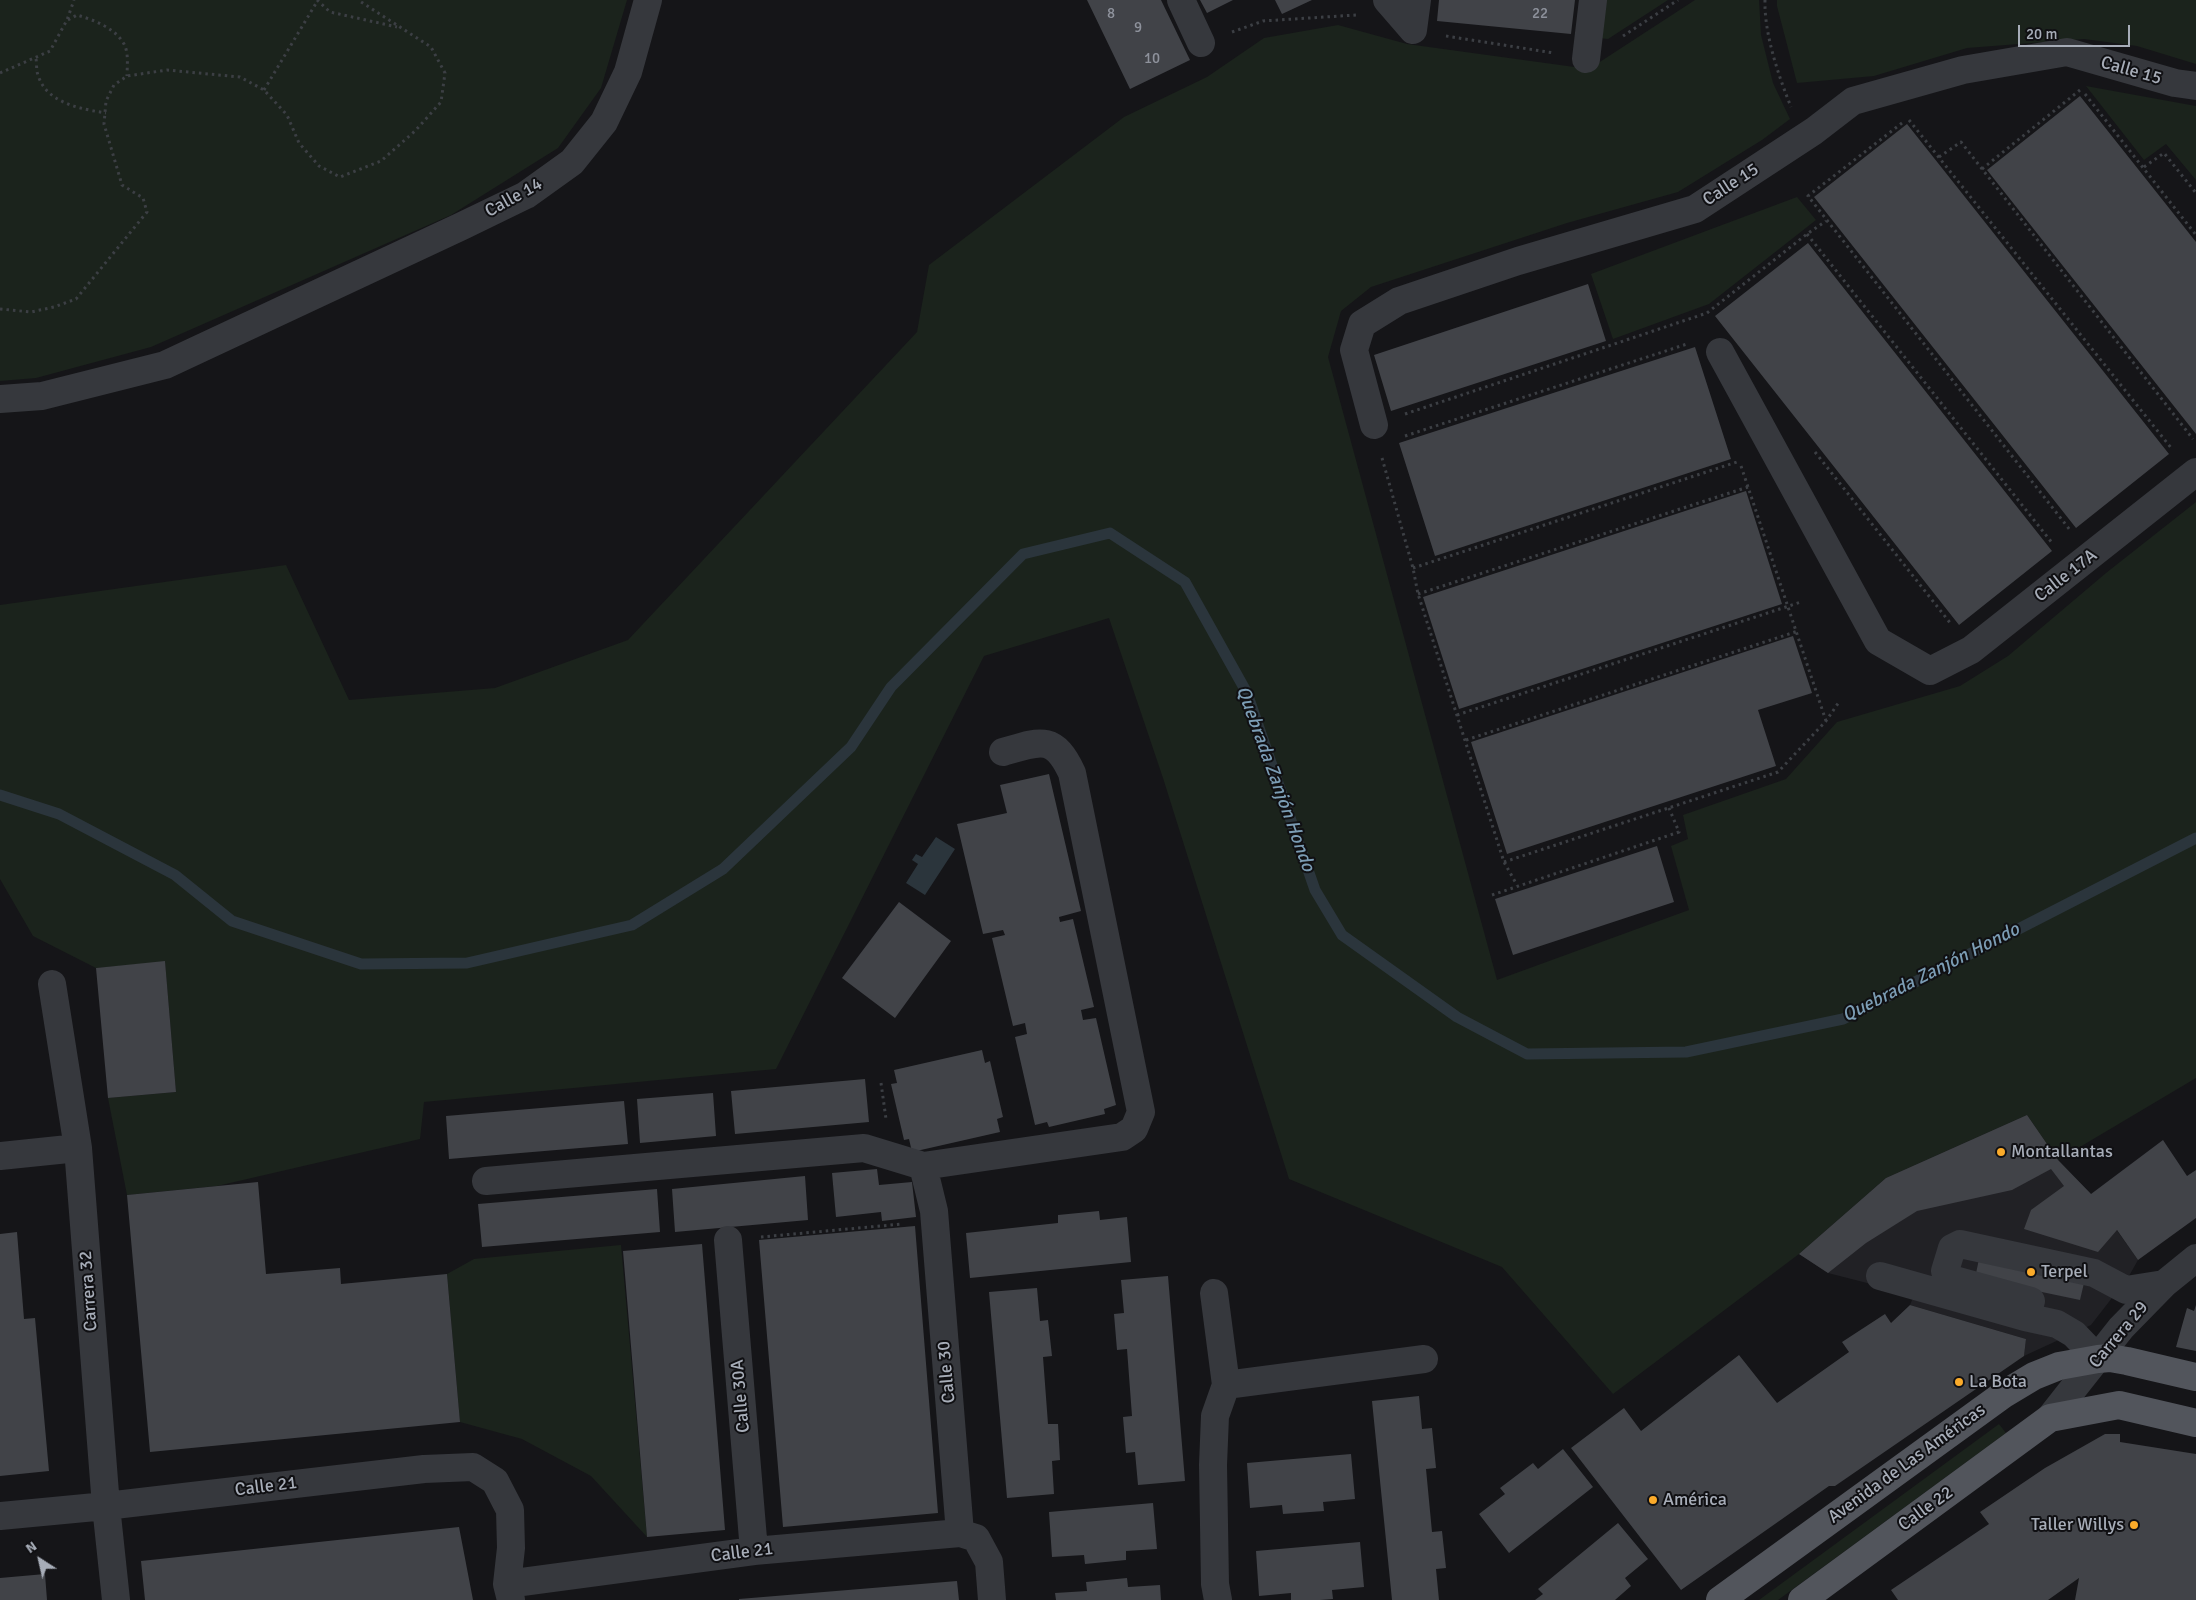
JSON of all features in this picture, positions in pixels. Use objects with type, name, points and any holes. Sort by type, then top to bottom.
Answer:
[{"type":"main road","name":"Avenida de Las Américas","points":[[1720,1600],[2004,1394],[2034,1376],[2059,1366],[2110,1358],[2196,1377]]},
{"type":"main road","points":[[2050,1418],[2119,1405],[2196,1423]]},
{"type":"main road","name":"Calle 22","points":[[1802,1600],[2050,1418]]},
{"type":"street","name":"Calle 14","points":[[0,399],[42,396],[164,365],[526,195],[572,162],[604,122],[628,72],[648,0]]},
{"type":"street","points":[[1181,0],[1201,43]]},
{"type":"street","points":[[1387,0],[1413,30],[1417,0]]},
{"type":"street","points":[[1586,59],[1593,0]]},
{"type":"street","name":"Calle 15","points":[[1376,435],[1354,350],[1362,324],[1399,301],[1518,261],[1695,209],[1814,131],[1853,101],[1963,70],[2067,52],[2175,83],[2196,86]]},
{"type":"street","name":"Calle 17A","points":[[1720,352],[1878,641],[1930,671],[1972,650],[2194,473]]},
{"type":"street","points":[[486,1181],[864,1148],[923,1166],[1122,1137],[1134,1129],[1141,1112],[1072,773],[1057,747],[1033,743],[1003,752]]},
{"type":"street","name":"Carrera 32","points":[[52,984],[78,1148],[106,1506],[116,1600]]},
{"type":"street","points":[[0,1156],[78,1148]]},
{"type":"street","name":"Calle 30","points":[[923,1166],[934,1216],[968,1536],[989,1562],[992,1600]]},
{"type":"street","name":"Calle 30A","points":[[728,1240],[754,1551]]},
{"type":"street","points":[[2026,1317],[2031,1301],[1951,1279],[1944,1272],[1952,1248],[1960,1244],[2094,1273],[2126,1290],[2164,1284]]},
{"type":"street","name":"Carrera 29","points":[[2050,1418],[2121,1328],[2164,1284],[2196,1258]]},
{"type":"street","points":[[1880,1276],[2057,1324],[2074,1334],[2098,1359]]},
{"type":"street","points":[[1214,1293],[1226,1386],[1215,1416],[1213,1465],[1215,1584],[1218,1600]]},
{"type":"street","points":[[1226,1386],[1424,1359]]},
{"type":"street","name":"Calle 21","points":[[0,1516],[106,1506],[424,1469],[473,1467],[495,1481],[510,1510],[509,1592],[754,1551],[968,1536]]},
{"type":"path","points":[[0,74],[50,51],[67,20],[74,0]]},
{"type":"path","points":[[264,90],[317,0],[330,12],[402,28]]},
{"type":"path","points":[[0,309],[31,312],[54,308],[76,299],[147,212],[143,198],[122,185],[104,124],[106,101],[114,85],[127,76],[167,70],[240,77],[264,90],[287,115],[300,143],[319,166],[340,176],[381,161],[415,132],[441,102],[445,73],[431,47],[358,0]]},
{"type":"path","points":[[1765,0],[1770,40],[1780,81],[1794,115],[1814,131]]},
{"type":"path","points":[[67,20],[77,15],[94,20],[110,29],[124,45],[127,76]]},
{"type":"path","points":[[36,59],[38,74],[49,94],[76,107],[106,113]]},
{"type":"path","points":[[1982,169],[2081,88],[2196,235]]},
{"type":"path","points":[[2082,563],[1808,196],[1908,119],[2194,473]]},
{"type":"path","points":[[1939,157],[1961,142],[2196,444]]},
{"type":"path","points":[[2144,167],[2164,153],[2196,193]]},
{"type":"path","points":[[1376,435],[1707,314],[1806,234],[1826,221]]},
{"type":"path","points":[[1806,234],[2082,563]]},
{"type":"path","points":[[1376,435],[1691,343]]},
{"type":"path","points":[[1376,435],[1413,568],[1418,594],[1504,862],[1517,885]]},
{"type":"path","points":[[1812,447],[1972,650]]},
{"type":"path","points":[[1413,568],[1740,461],[1788,607],[1798,631],[1826,721]]},
{"type":"path","points":[[1418,594],[1748,487]]},
{"type":"path","points":[[1457,715],[1800,602]]},
{"type":"path","points":[[1466,740],[1798,631]]},
{"type":"path","points":[[1504,862],[1778,772],[1826,721],[1839,702]]},
{"type":"path","points":[[1492,895],[1679,832],[1669,808]]},
{"type":"path","points":[[728,1240],[934,1216]]},
{"type":"shaded area","points":[[0,0],[627,0],[601,88],[558,148],[451,215],[151,347],[36,378],[0,381]]},
{"type":"shaded area","points":[[1604,0],[1668,0],[1608,39],[1597,38]]},
{"type":"shaded area","points":[[1695,0],[1759,0],[1761,35],[1773,83],[1790,119],[1762,140],[1678,192],[1567,223],[1371,287],[1341,311],[1328,357],[1497,980],[1689,910],[1671,846],[1688,839],[1683,815],[1786,779],[1837,722],[1960,686],[2008,656],[2106,573],[2196,502],[2196,1078],[2058,1160],[2027,1115],[1886,1178],[1799,1254],[1613,1394],[1502,1267],[1289,1179],[1163,778],[1109,618],[984,656],[776,1069],[424,1102],[420,1139],[217,1186],[127,1195],[108,1098],[176,1092],[165,962],[96,968],[33,936],[0,879],[0,605],[286,565],[349,700],[495,688],[628,640],[917,332],[929,265],[1124,117],[1207,77],[1264,38],[1338,25],[1407,44],[1589,69]]},
{"type":"shaded area","points":[[1777,0],[2196,0],[2196,64],[2137,46],[2084,39],[1967,48],[1874,76],[1797,83]]},
{"type":"shaded area","points":[[2086,86],[2196,106],[2196,180],[2166,144],[2144,160]]},
{"type":"shaded area","points":[[1797,197],[1816,220],[1709,304],[1613,339],[1591,274]]},
{"type":"shaded area","points":[[936,837],[955,849],[925,895],[906,883],[918,864],[912,860],[916,854],[922,857]]},
{"type":"shaded area","points":[[2027,1115],[2058,1160],[2091,1194],[2138,1260],[2129,1276],[2091,1325],[2024,1356],[2026,1339],[1910,1305],[1914,1295],[1828,1273],[1799,1254],[1886,1178]]},
{"type":"shaded area","points":[[621,1245],[647,1537],[591,1476],[522,1439],[460,1422],[447,1274],[474,1259]]},
{"type":"shaded area","points":[[1999,1424],[2006,1433],[1778,1600],[1759,1600]]},
{"type":"building","points":[[1087,0],[1161,0],[1190,60],[1130,89]]},
{"type":"building","points":[[1200,0],[1233,0],[1207,13]]},
{"type":"building","points":[[1275,0],[1312,0],[1282,14]]},
{"type":"building","points":[[1439,0],[1575,0],[1571,34],[1437,21]]},
{"type":"building","points":[[2080,96],[2196,242],[2196,434],[1987,170]]},
{"type":"building","points":[[1907,124],[2169,454],[2076,528],[1814,197]]},
{"type":"building","points":[[1808,243],[2052,551],[1959,625],[1715,316]]},
{"type":"building","points":[[1588,284],[1606,341],[1391,411],[1374,355]]},
{"type":"building","points":[[1695,347],[1731,459],[1435,556],[1399,443]]},
{"type":"building","points":[[1746,491],[1782,604],[1459,709],[1423,597]]},
{"type":"building","points":[[1793,636],[1812,693],[1758,710],[1776,766],[1507,854],[1471,742]]},
{"type":"building","points":[[1049,774],[1081,911],[1059,917],[1060,922],[1073,919],[1094,1007],[1081,1010],[1083,1020],[1096,1018],[1116,1105],[1104,1109],[1105,1114],[1049,1127],[1047,1122],[1035,1125],[1015,1037],[1027,1034],[1025,1023],[1013,1026],[992,938],[1005,935],[1003,930],[983,934],[957,824],[1007,813],[1000,785]]},
{"type":"building","points":[[1657,846],[1674,902],[1513,955],[1495,899]]},
{"type":"building","points":[[899,902],[951,941],[895,1018],[842,978]]},
{"type":"building","points":[[165,961],[176,1092],[108,1098],[96,968]]},
{"type":"building","points":[[982,1050],[985,1063],[990,1061],[1003,1117],[997,1119],[1000,1132],[912,1152],[909,1139],[904,1140],[891,1084],[897,1083],[894,1070]]},
{"type":"building","points":[[865,1079],[869,1122],[735,1134],[731,1091]]},
{"type":"building","points":[[713,1093],[716,1136],[640,1143],[637,1099]]},
{"type":"building","points":[[624,1101],[628,1144],[449,1159],[446,1116]]},
{"type":"building","points":[[2027,1115],[2058,1160],[2091,1194],[2163,1140],[2187,1176],[2196,1170],[2196,1218],[2138,1260],[2117,1230],[2098,1252],[2024,1229],[2031,1210],[2064,1186],[2051,1169],[2012,1190],[1917,1211],[1866,1243],[1828,1273],[1799,1254],[1886,1178]]},
{"type":"building","points":[[877,1169],[879,1185],[912,1182],[916,1217],[882,1221],[881,1212],[836,1217],[832,1173]]},
{"type":"building","points":[[805,1176],[808,1220],[675,1232],[672,1189]]},
{"type":"building","points":[[258,1182],[266,1274],[340,1268],[341,1284],[447,1274],[460,1422],[150,1452],[127,1195]]},
{"type":"building","points":[[657,1189],[660,1232],[482,1247],[478,1204]]},
{"type":"building","points":[[1099,1211],[1100,1220],[1127,1217],[1131,1262],[970,1278],[966,1233],[1058,1223],[1058,1215]]},
{"type":"building","points":[[915,1226],[938,1513],[783,1527],[759,1240]]},
{"type":"building","points":[[17,1232],[24,1319],[35,1318],[49,1471],[0,1476],[0,1234]]},
{"type":"building","points":[[702,1244],[725,1530],[647,1537],[623,1251]]},
{"type":"building","name":"Terpel","points":[[1982,1245],[2088,1266],[2080,1300],[1975,1278]]},
{"type":"building","points":[[1168,1276],[1185,1481],[1138,1485],[1135,1452],[1126,1453],[1123,1417],[1132,1416],[1127,1349],[1117,1350],[1114,1314],[1124,1313],[1121,1280]]},
{"type":"building","points":[[1037,1288],[1040,1321],[1048,1320],[1052,1356],[1043,1357],[1048,1424],[1058,1424],[1060,1460],[1052,1461],[1054,1494],[1007,1498],[989,1292]]},
{"type":"building","points":[[1910,1305],[2026,1339],[2024,1356],[1835,1486],[1829,1486],[1681,1590],[1571,1448],[1624,1408],[1641,1431],[1739,1355],[1777,1403],[1849,1352],[1842,1342],[1885,1314],[1891,1323]]},
{"type":"building","points":[[2196,1305],[2196,1351],[2176,1347],[2187,1308],[2194,1311]]},
{"type":"building","points":[[1419,1396],[1422,1429],[1432,1428],[1436,1468],[1426,1469],[1432,1532],[1442,1531],[1446,1568],[1436,1569],[1439,1600],[1392,1600],[1372,1401]]},
{"type":"building","points":[[2105,1434],[2120,1434],[2120,1442],[2196,1454],[2196,1600],[2075,1600],[2079,1578],[2048,1600],[1898,1600],[1891,1590],[1989,1524],[1980,1512],[2045,1468]]},
{"type":"building","points":[[1563,1449],[1593,1487],[1509,1553],[1479,1514],[1505,1494],[1500,1488],[1533,1463],[1538,1469]]},
{"type":"building","points":[[1351,1454],[1355,1499],[1323,1502],[1324,1511],[1283,1514],[1282,1505],[1250,1508],[1247,1463]]},
{"type":"building","points":[[1153,1503],[1157,1549],[1126,1551],[1126,1560],[1085,1564],[1084,1555],[1052,1557],[1049,1512]]},
{"type":"building","points":[[1618,1523],[1648,1559],[1625,1578],[1631,1586],[1615,1600],[1535,1600],[1543,1594],[1538,1589]]},
{"type":"building","points":[[459,1527],[473,1600],[145,1600],[141,1561]]},
{"type":"building","points":[[1360,1542],[1364,1587],[1332,1590],[1333,1599],[1291,1600],[1291,1593],[1259,1596],[1256,1551]]},
{"type":"building","points":[[45,1574],[47,1600],[0,1600],[0,1578]]},
{"type":"building","points":[[1127,1578],[1128,1587],[1160,1585],[1161,1600],[1056,1600],[1055,1593],[1087,1591],[1086,1582]]},
{"type":"building","points":[[957,1581],[959,1600],[739,1600],[739,1599]]},
{"type":"waterway","name":"Quebrada Zanjón Hondo","points":[[0,795],[59,814],[175,875],[232,921],[361,964],[467,963],[632,925],[723,869],[851,747],[891,687],[1023,554],[1110,533],[1185,582],[1247,693],[1315,890],[1342,935],[1457,1017],[1527,1054],[1686,1052],[1843,1019],[2196,838]]},
{"type":"place","name":"Montallantas","points":[[2001,1152]]},
{"type":"place","name":"Terpel","points":[[2031,1272]]},
{"type":"place","name":"La Bota","points":[[1959,1382]]},
{"type":"place","name":"América","points":[[1653,1500]]},
{"type":"place","name":"Taller Willys","points":[[2134,1525]]}]
